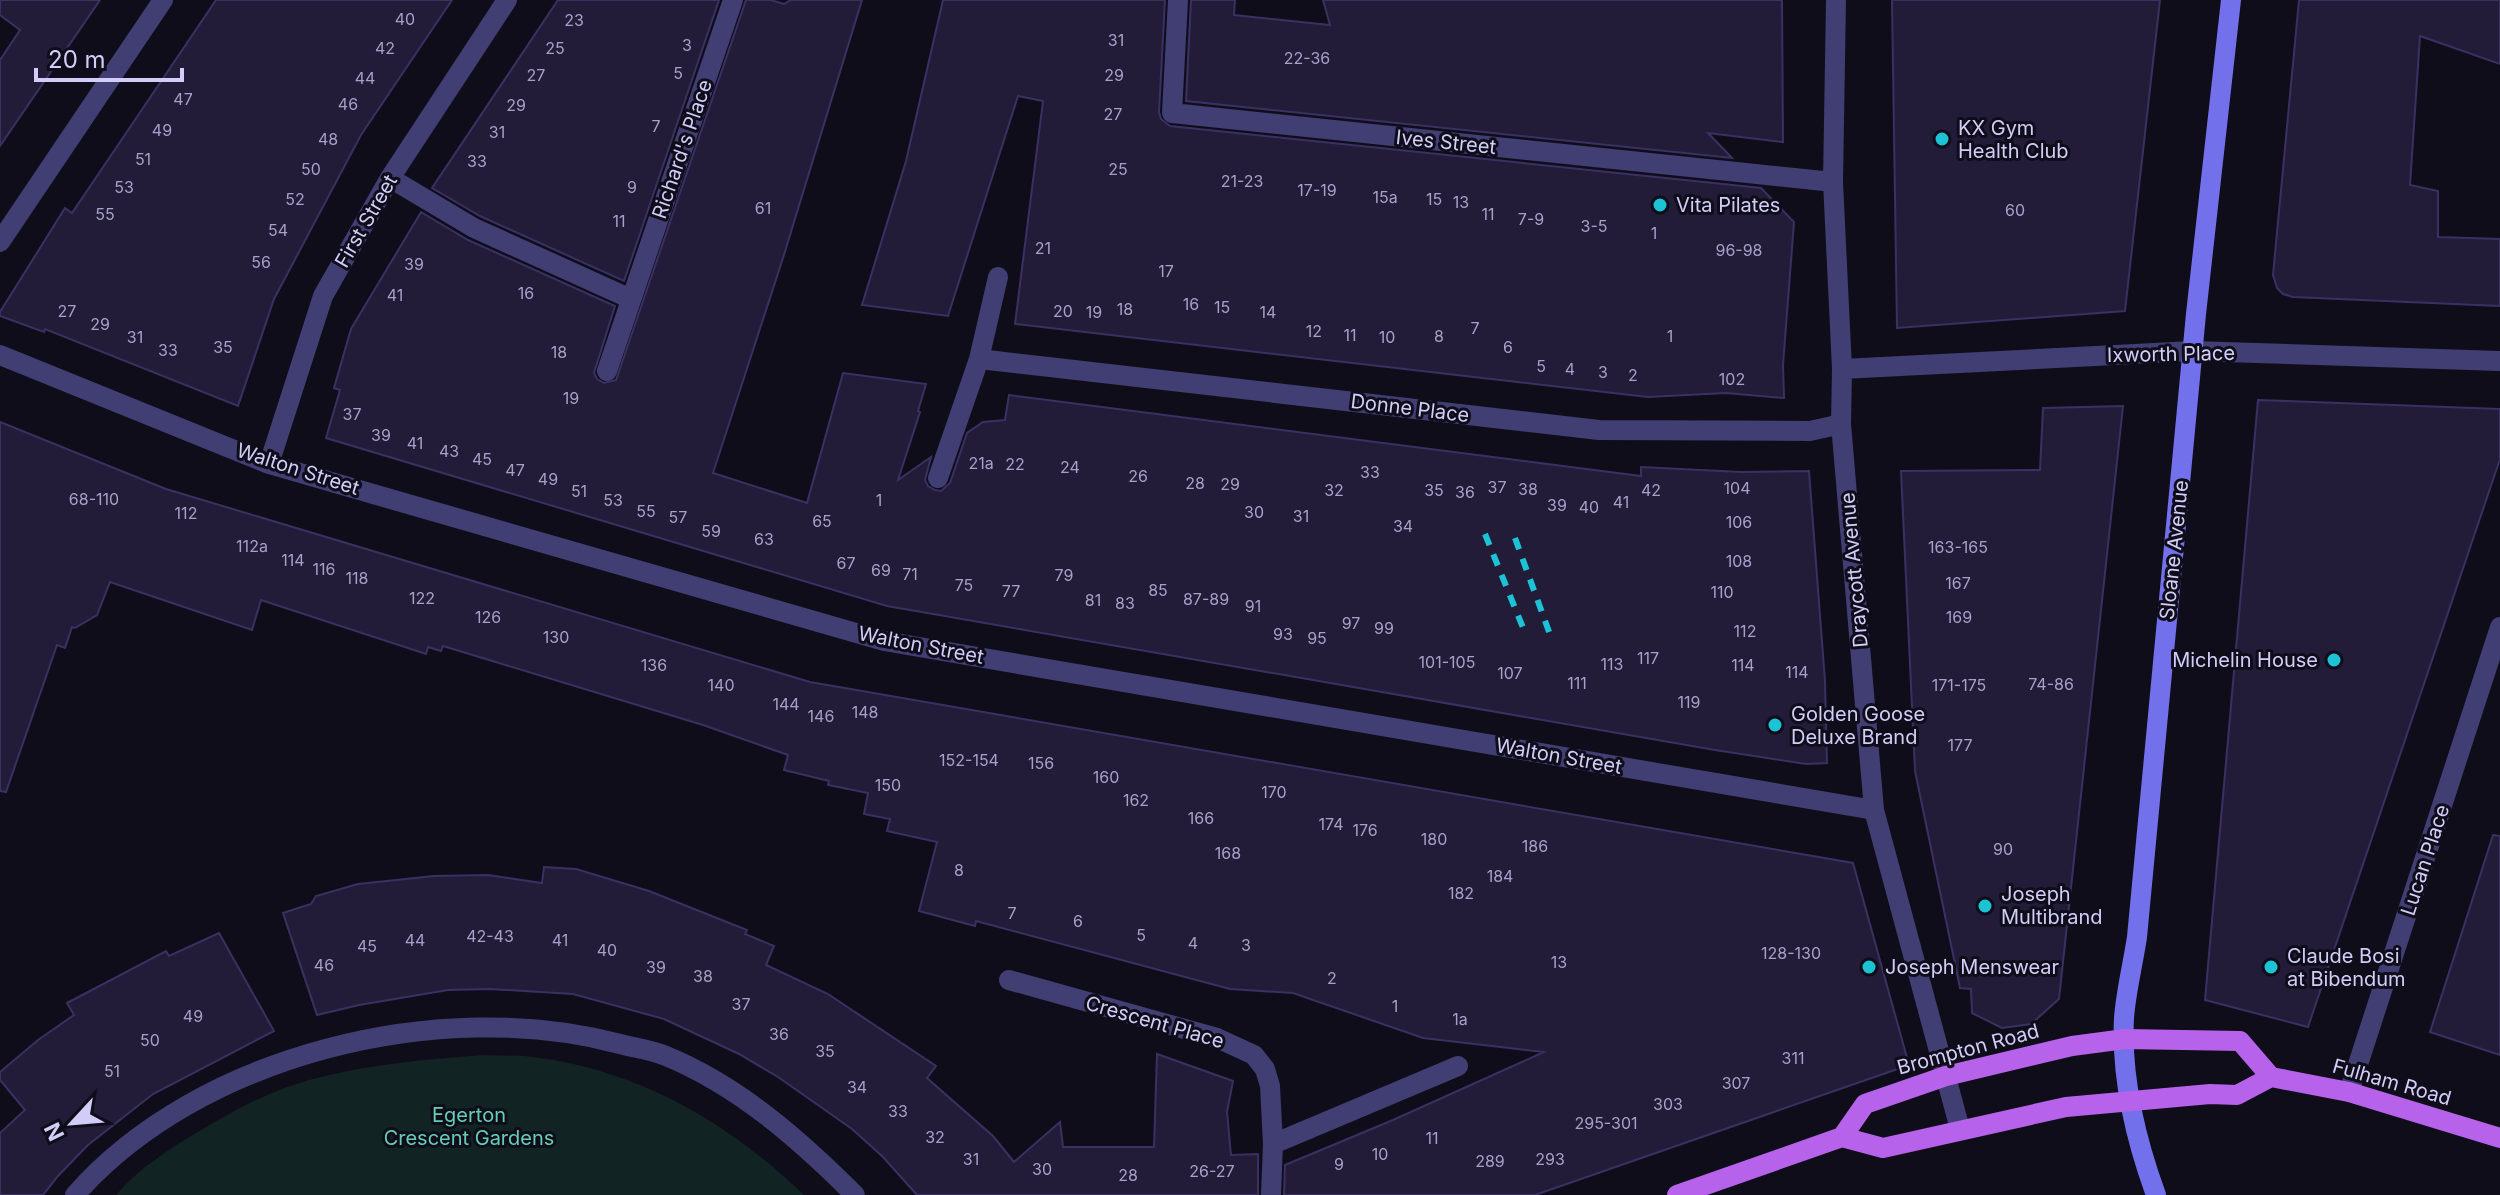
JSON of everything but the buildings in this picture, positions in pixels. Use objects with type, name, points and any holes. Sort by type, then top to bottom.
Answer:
[{"type":"main road","name":"Brompton Road","points":[[1842,1137],[1865,1104],[1946,1076],[2072,1046],[2125,1039]]},
{"type":"main road","points":[[1677,1195],[1842,1137],[1883,1148],[2066,1107],[2210,1094],[2237,1095],[2271,1077],[2240,1041],[2125,1039]]},
{"type":"main road","name":"Fulham Road","points":[[2271,1077],[2349,1092],[2500,1138]]},
{"type":"street","points":[[0,242],[163,0]]},
{"type":"street","name":"First Street","points":[[269,464],[323,296],[390,178],[507,0]]},
{"type":"street","name":"Richard's Place","points":[[607,371],[733,0]]},
{"type":"street","name":"Ives Street","points":[[1178,0],[1172,113],[1833,182]]},
{"type":"street","name":"Draycott Avenue","points":[[1836,0],[1833,182],[1842,369],[1841,424],[1874,810],[1960,1129]]},
{"type":"street","name":"Sloane Avenue","points":[[2156,1195],[2140,1148],[2130,1100],[2124,1018],[2137,937],[2193,351],[2231,0]]},
{"type":"street","points":[[390,178],[474,228],[631,299]]},
{"type":"street","points":[[938,478],[979,359],[998,277]]},
{"type":"street","name":"Ixworth Place","points":[[1842,369],[2193,351],[2500,361]]},
{"type":"street","name":"Walton Street","points":[[0,355],[269,464],[884,641],[1874,810]]},
{"type":"street","name":"Donne Place","points":[[979,359],[1599,430],[1810,431],[1841,424]]},
{"type":"street","name":"Lucan Place","points":[[2349,1092],[2500,627]]},
{"type":"street","name":"Crescent Place","points":[[1009,980],[1217,1038],[1254,1055],[1265,1069],[1270,1086],[1273,1144],[1271,1195]]},
{"type":"street","points":[[75,1195],[101,1165],[135,1140],[201,1098],[259,1071],[326,1048],[393,1033],[501,1026],[577,1032],[665,1056],[739,1095],[813,1153],[855,1195]]},
{"type":"street","points":[[1273,1144],[1458,1066]]},
{"type":"green space","name":"Egerton Crescent Gardens","points":[[483,1055],[527,1056],[572,1064],[645,1087],[713,1123],[744,1144],[804,1195],[116,1195],[144,1168],[176,1145],[234,1111],[283,1088],[365,1068]]},
{"type":"railway","points":[[1485,534],[1526,635]]},
{"type":"railway","points":[[1515,538],[1552,640]]},
{"type":"place","name":"KX Gym Health Club","points":[[1942,139]]},
{"type":"place","name":"Vita Pilates","points":[[1660,205]]},
{"type":"place","name":"Michelin House","points":[[2334,660]]},
{"type":"place","name":"Golden Goose Deluxe Brand","points":[[1775,725]]},
{"type":"place","name":"Joseph Multibrand","points":[[1985,906]]},
{"type":"place","name":"Joseph Menswear","points":[[1869,967]]},
{"type":"place","name":"Claude Bosi at Bibendum","points":[[2271,967]]}]
